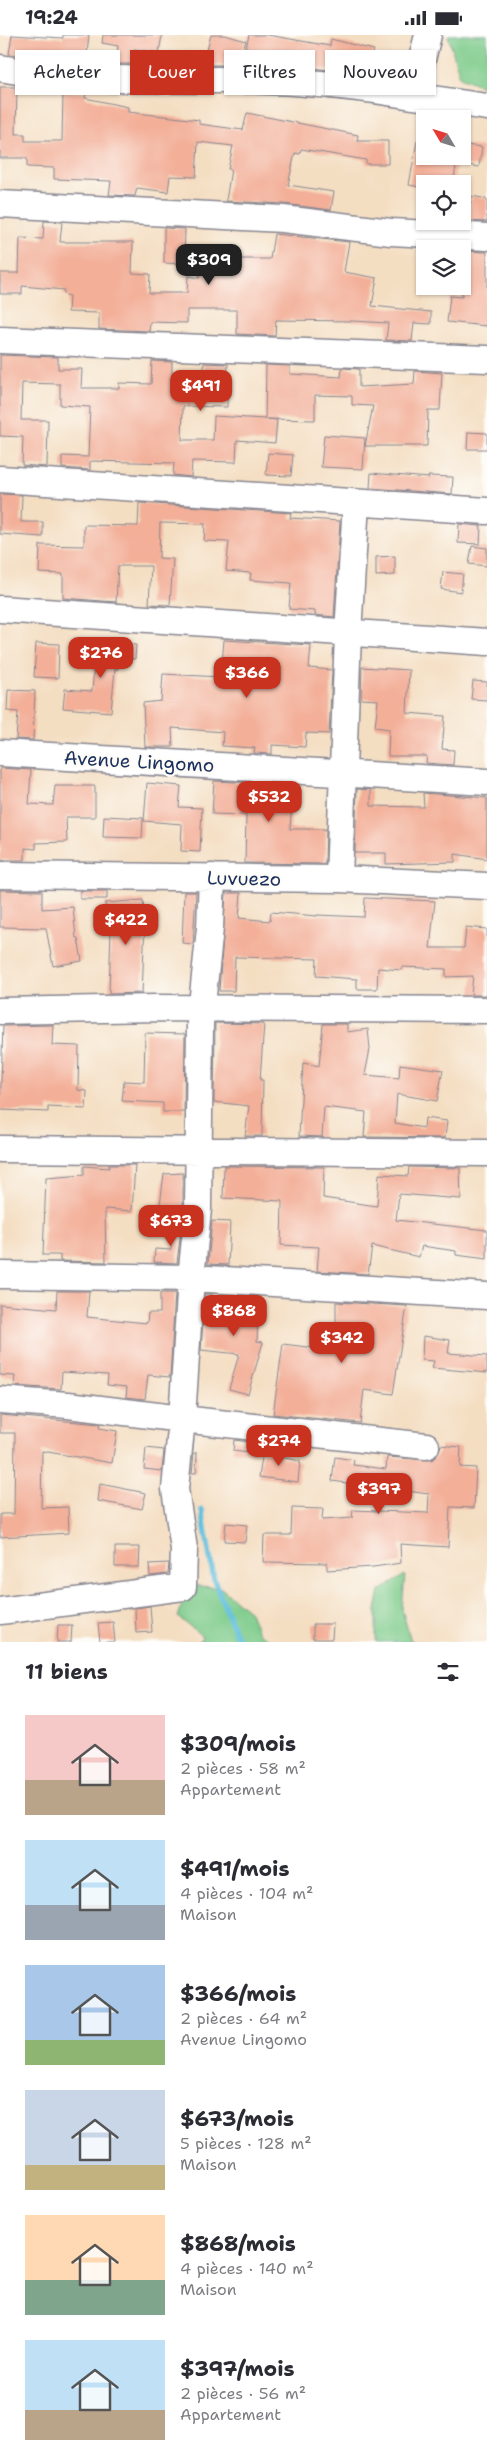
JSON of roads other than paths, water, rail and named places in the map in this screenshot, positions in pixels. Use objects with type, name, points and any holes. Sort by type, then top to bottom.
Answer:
[{"type":"street","points":[[413,96],[428,35]]},
{"type":"street","points":[[0,68],[89,79],[227,80],[315,84],[380,90],[487,107]]},
{"type":"street","points":[[0,204],[282,219],[391,232],[487,237]]},
{"type":"street","points":[[0,340],[487,359]]},
{"type":"street","points":[[0,479],[487,511]]},
{"type":"street","points":[[339,879],[348,633],[356,503]]},
{"type":"street","points":[[0,609],[487,642]]},
{"type":"street","name":"Avenue Lingomo","points":[[0,753],[487,782]]},
{"type":"street","name":"Luvuezo","points":[[0,875],[339,879],[487,886]]},
{"type":"street","points":[[0,1611],[183,1587],[184,1549],[175,1489],[182,1419],[190,1278],[198,1209],[202,1009],[210,928],[212,877]]},
{"type":"street","points":[[0,1011],[202,1009],[487,1010]]},
{"type":"street","points":[[0,1149],[487,1153]]},
{"type":"street","points":[[0,1275],[190,1278],[487,1296]]},
{"type":"street","points":[[0,1400],[68,1405],[426,1446]]},
{"type":"waterway","points":[[202,1510],[214,1580],[239,1642]]}]
